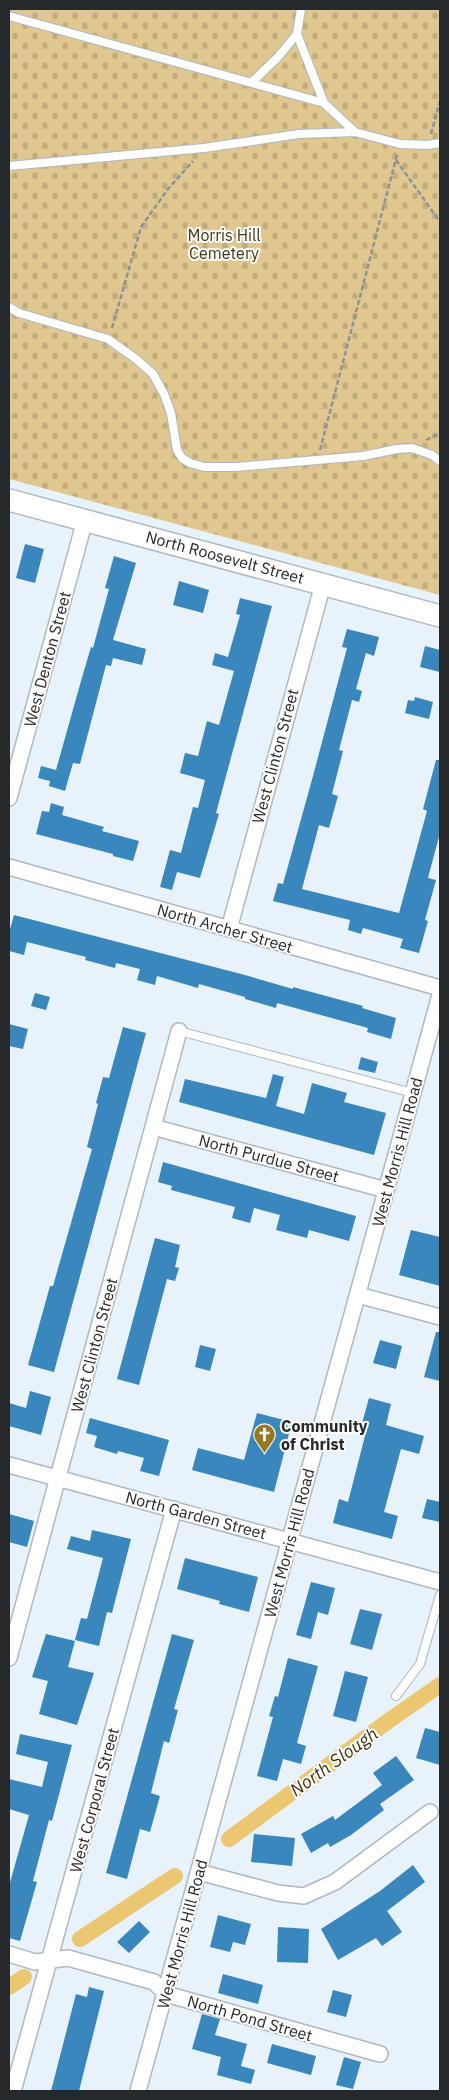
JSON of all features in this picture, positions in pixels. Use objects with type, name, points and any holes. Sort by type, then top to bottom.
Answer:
[{"type":"street","name":"North Roosevelt Street","points":[[9,500],[440,616]]},
{"type":"street","name":"West Denton Street","points":[[9,798],[85,520]]},
{"type":"street","name":"West Clinton Street","points":[[228,929],[323,584]]},
{"type":"street","name":"North Archer Street","points":[[9,867],[440,988]]},
{"type":"street","name":"West Morris Hill Road","points":[[138,2091],[439,1003]]},
{"type":"street","name":"West Clinton Street","points":[[9,1658],[179,1031]]},
{"type":"street","name":"North Purdue Street","points":[[153,1127],[386,1190]]},
{"type":"street","points":[[358,1295],[440,1317]]},
{"type":"street","name":"North Garden Street","points":[[9,1465],[440,1582]]},
{"type":"street","name":"West Corporal Street","points":[[13,2091],[174,1509]]},
{"type":"street","points":[[199,1872],[278,1893],[304,1896],[335,1882],[430,1812]]},
{"type":"street","name":"North Pond Street","points":[[9,1954],[35,1962],[68,1958],[154,1982],[166,1994],[380,2054]]},
{"type":"lane","points":[[252,82],[278,58],[296,34],[301,9]]},
{"type":"lane","points":[[9,16],[324,103]]},
{"type":"lane","points":[[296,34],[324,103],[355,132]]},
{"type":"lane","points":[[9,166],[204,148],[299,134],[355,132],[400,144],[428,145],[440,143]]},
{"type":"lane","points":[[9,306],[19,313],[108,339],[124,348],[153,374],[164,394],[171,413],[177,450],[182,458],[190,463],[204,467],[236,467],[317,461],[412,448],[432,455],[440,461]]},
{"type":"lane","points":[[179,1031],[413,1094]]},
{"type":"lane","points":[[396,1696],[420,1664],[440,1595]]},
{"type":"path","points":[[428,145],[440,101]]},
{"type":"path","points":[[317,461],[400,144]]},
{"type":"path","points":[[108,339],[141,227],[168,189],[204,148]]},
{"type":"path","points":[[396,160],[440,222]]},
{"type":"green space","name":"Morris Hill Cemetery","points":[[9,9],[440,9],[440,595],[9,479]]},
{"type":"building","points":[[25,544],[44,549],[35,583],[16,578]]},
{"type":"building","points":[[114,556],[136,563],[113,640],[146,649],[142,665],[113,658],[111,666],[106,665],[80,764],[73,763],[65,791],[49,786],[50,781],[38,778],[41,766],[56,770],[109,589],[105,588]]},
{"type":"building","points":[[179,581],[209,590],[203,613],[173,605]]},
{"type":"building","points":[[240,598],[272,606],[216,813],[219,814],[200,878],[177,872],[172,890],[160,887],[170,850],[181,853],[193,807],[198,808],[205,780],[180,773],[185,753],[198,756],[207,721],[219,725],[234,671],[212,665],[215,653],[228,657],[240,615],[236,614]]},
{"type":"building","points":[[347,629],[379,637],[374,656],[366,653],[356,689],[362,691],[359,702],[352,700],[339,750],[343,751],[332,794],[338,796],[329,828],[319,825],[302,889],[399,913],[427,811],[423,809],[436,760],[440,760],[440,833],[428,878],[436,880],[425,920],[428,921],[419,953],[400,948],[403,939],[363,928],[361,934],[348,930],[350,920],[273,901],[278,883],[283,884],[313,776],[347,648],[342,647]]},
{"type":"building","points":[[425,646],[440,650],[440,672],[420,667]]},
{"type":"building","points":[[415,697],[433,702],[429,719],[405,713],[408,700],[414,701]]},
{"type":"building","points":[[51,803],[64,807],[62,815],[104,827],[102,831],[139,841],[133,861],[36,834],[42,811],[49,812]]},
{"type":"building","points":[[14,915],[363,1006],[362,1008],[396,1018],[391,1039],[367,1032],[368,1028],[277,1003],[276,1008],[199,984],[198,988],[157,976],[155,985],[137,980],[140,969],[116,963],[115,968],[85,960],[86,957],[27,942],[24,955],[9,951],[9,933]]},
{"type":"building","points":[[35,993],[50,997],[46,1010],[31,1006]]},
{"type":"building","points":[[9,1024],[28,1029],[23,1049],[9,1046]]},
{"type":"building","points":[[123,1027],[146,1033],[54,1372],[28,1365],[50,1286],[53,1286],[92,1149],[87,1147],[103,1077],[109,1078]]},
{"type":"building","points":[[361,1057],[378,1062],[375,1073],[358,1069]]},
{"type":"building","points":[[273,1074],[284,1077],[276,1106],[304,1114],[312,1083],[347,1093],[344,1102],[386,1113],[374,1155],[179,1102],[185,1079],[266,1098]]},
{"type":"building","points":[[163,1162],[356,1216],[349,1241],[309,1230],[307,1238],[276,1230],[280,1215],[254,1208],[250,1223],[232,1218],[235,1207],[171,1190],[172,1186],[158,1182]]},
{"type":"building","points":[[411,1230],[440,1237],[440,1286],[399,1275]]},
{"type":"building","points":[[155,1238],[180,1245],[175,1267],[179,1268],[175,1281],[167,1279],[139,1385],[117,1379]]},
{"type":"building","points":[[436,1332],[440,1332],[440,1381],[424,1377]]},
{"type":"building","points":[[380,1340],[402,1346],[396,1369],[373,1363]]},
{"type":"building","points":[[200,1345],[216,1349],[210,1371],[195,1367]]},
{"type":"building","points":[[30,1391],[51,1397],[41,1435],[9,1426],[9,1403],[26,1408]]},
{"type":"building","points":[[369,1398],[391,1404],[386,1425],[424,1436],[419,1454],[401,1449],[384,1512],[398,1516],[392,1539],[333,1523],[339,1499],[348,1502],[367,1428],[361,1427]]},
{"type":"building","name":"Community of Christ","points":[[257,1413],[292,1422],[274,1492],[192,1470],[198,1448],[244,1460]]},
{"type":"building","points":[[90,1418],[169,1440],[159,1476],[140,1471],[144,1458],[118,1451],[117,1454],[94,1447],[97,1436],[86,1433]]},
{"type":"building","points":[[427,1499],[440,1502],[440,1522],[422,1518]]},
{"type":"building","points":[[9,1514],[34,1521],[27,1547],[9,1542]]},
{"type":"building","points":[[92,1530],[131,1539],[112,1613],[107,1612],[99,1646],[75,1640],[81,1618],[87,1619],[103,1558],[67,1549],[71,1536],[90,1541]]},
{"type":"building","points":[[185,1558],[258,1577],[249,1612],[219,1604],[220,1601],[177,1589]]},
{"type":"building","points":[[311,1582],[335,1588],[328,1615],[318,1612],[311,1639],[296,1635]]},
{"type":"building","points":[[360,1609],[382,1614],[372,1650],[350,1644]]},
{"type":"building","points":[[46,1634],[75,1641],[68,1667],[94,1673],[77,1725],[39,1714],[48,1681],[32,1677]]},
{"type":"building","points":[[172,1634],[194,1640],[174,1709],[178,1710],[169,1743],[164,1741],[151,1793],[160,1796],[150,1832],[140,1829],[127,1879],[106,1873]]},
{"type":"building","points":[[288,1658],[318,1666],[297,1743],[306,1746],[301,1764],[283,1759],[277,1781],[257,1776],[273,1717],[269,1716],[275,1696],[278,1697]]},
{"type":"building","points":[[345,1671],[368,1677],[356,1722],[333,1716]]},
{"type":"building","points":[[425,1728],[440,1732],[440,1765],[416,1758]]},
{"type":"building","points":[[20,1734],[72,1745],[52,1821],[49,1820],[33,1881],[37,1882],[20,1941],[9,1938],[9,1886],[29,1815],[9,1809],[9,1779],[42,1787],[48,1762],[16,1754]]},
{"type":"building","points":[[396,1756],[414,1780],[380,1804],[384,1810],[351,1835],[330,1847],[328,1843],[311,1853],[301,1834],[333,1816],[335,1820],[382,1785],[373,1773]]},
{"type":"building","points":[[254,1834],[295,1838],[292,1866],[251,1862]]},
{"type":"building","points":[[413,1865],[425,1882],[387,1911],[402,1932],[382,1946],[376,1938],[338,1960],[321,1929],[380,1891]]},
{"type":"building","points":[[218,1915],[251,1924],[245,1945],[233,1942],[230,1952],[210,1947]]},
{"type":"building","points":[[139,1921],[150,1932],[129,1953],[117,1942]]},
{"type":"building","points":[[278,1927],[309,1929],[308,1963],[277,1962]]},
{"type":"building","points":[[223,1974],[263,1985],[258,2004],[218,1993]]},
{"type":"building","points":[[89,1987],[104,1991],[79,2091],[51,2091],[76,1994],[87,1997]]},
{"type":"building","points":[[333,1990],[352,1995],[346,2017],[327,2012]]},
{"type":"building","points":[[202,2014],[220,2019],[215,2035],[247,2044],[241,2066],[255,2070],[251,2084],[217,2075],[221,2057],[192,2049]]},
{"type":"building","points":[[272,2044],[316,2056],[311,2075],[267,2063]]},
{"type":"building","points":[[344,2057],[361,2062],[353,2089],[336,2085]]},
{"type":"waterway","name":"North Slough","points":[[229,1839],[440,1685]]},
{"type":"waterway","name":"North Slough","points":[[80,1939],[175,1876]]},
{"type":"waterway","name":"North Slough","points":[[9,1987],[24,1977]]},
{"type":"place","name":"Community of Christ","points":[[265,1454]]}]
